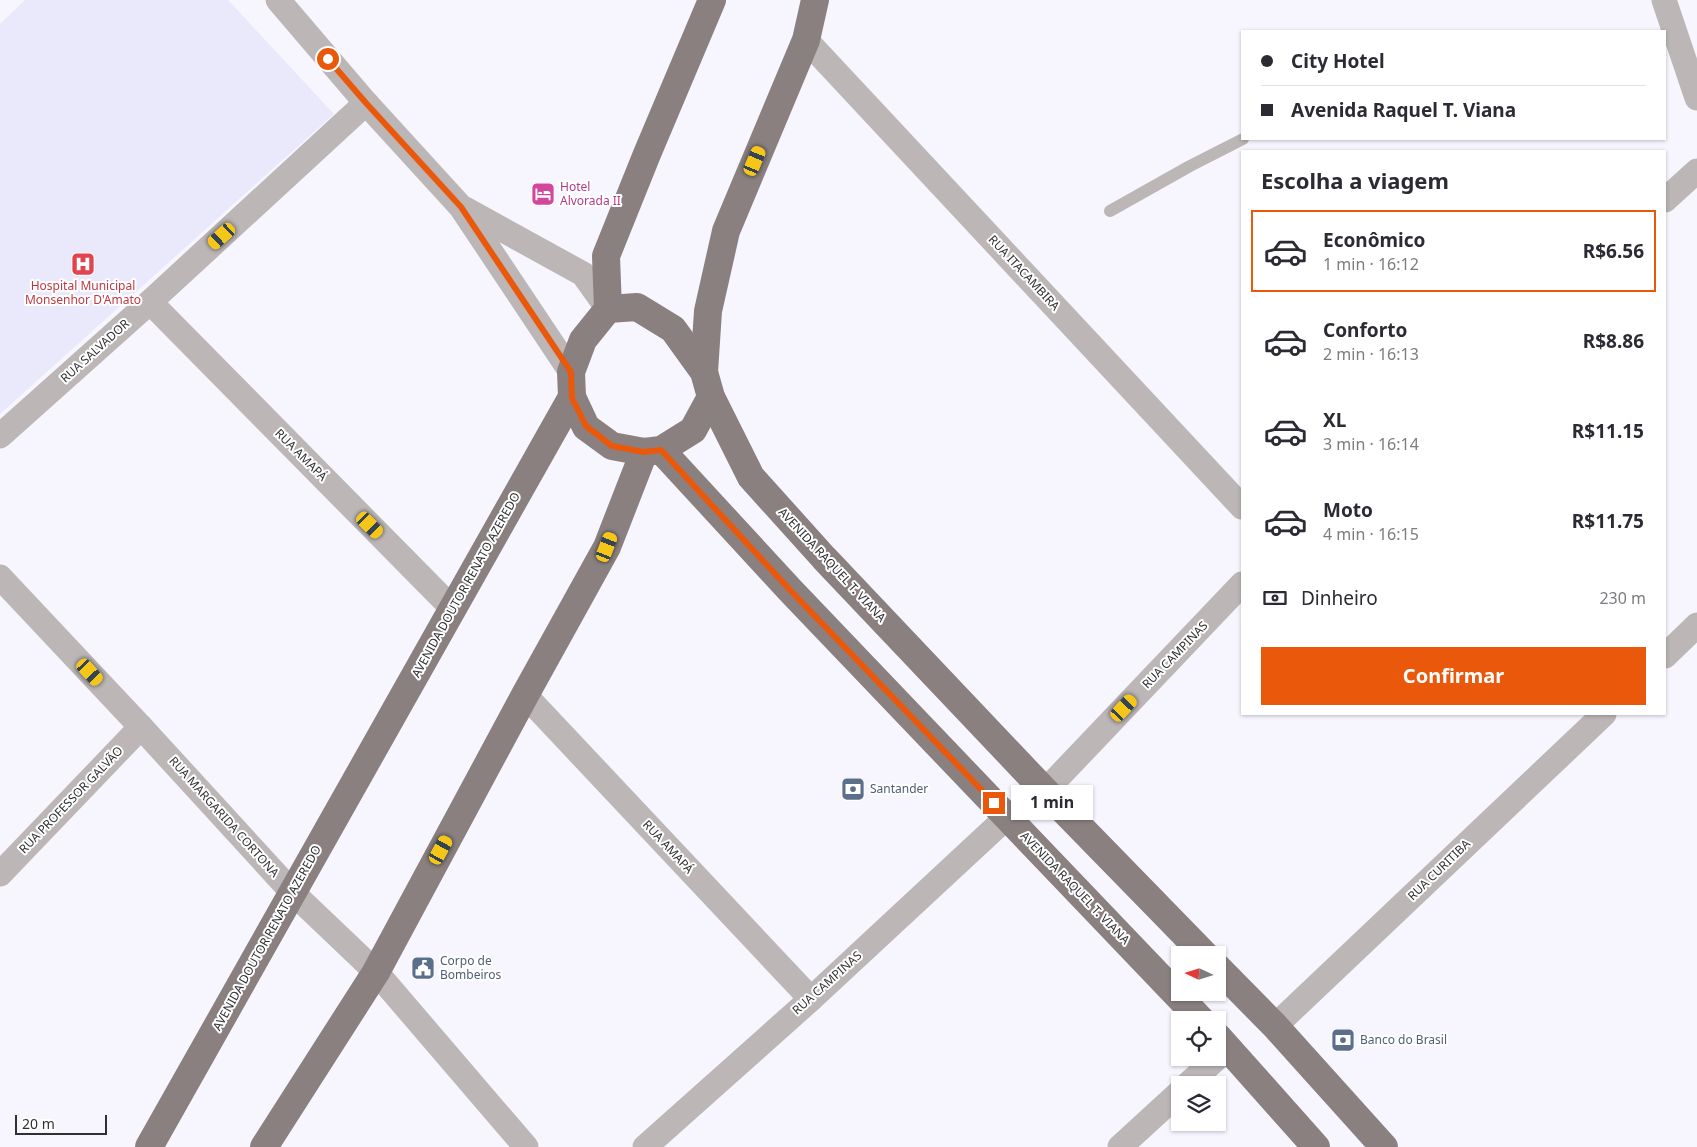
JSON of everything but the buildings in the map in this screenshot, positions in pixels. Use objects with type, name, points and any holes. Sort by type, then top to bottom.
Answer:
[{"type":"main road","points":[[707,384],[673,330],[638,307],[608,309],[606,256],[712,0]]},
{"type":"main road","points":[[571,385],[586,426],[612,446],[652,451],[693,430],[707,384],[708,311],[726,230],[806,40],[815,0]]},
{"type":"main road","name":"AVENIDA DOUTOR RENATO AZEREDO","points":[[149,1147],[452,608],[571,385],[583,340],[608,309]]},
{"type":"main road","name":"AVENIDA RAQUEL T. VIANA","points":[[707,384],[751,477],[830,565],[1045,791],[1196,946]]},
{"type":"main road","points":[[264,1147],[376,972],[607,547],[652,451]]},
{"type":"main road","name":"AVENIDA RAQUEL T. VIANA","points":[[652,451],[790,590],[1192,1011]]},
{"type":"main road","points":[[1226,976],[1275,1026],[1384,1147]]},
{"type":"main road","points":[[1226,1056],[1316,1147]]},
{"type":"street","points":[[278,0],[366,103],[461,207],[571,385]]},
{"type":"street","points":[[1664,0],[1670,36],[1697,98]]},
{"type":"street","name":"RUA ITACAMBIRA","points":[[806,40],[1241,506]]},
{"type":"street","name":"RUA SALVADOR","points":[[0,436],[150,302],[366,103]]},
{"type":"street","points":[[1666,199],[1697,171]]},
{"type":"street","points":[[461,207],[583,274],[608,309]]},
{"type":"street","name":"RUA AMAPÁ","points":[[150,302],[452,608]]},
{"type":"street","name":"RUA MARGARIDA CORTONA","points":[[0,577],[293,893],[376,972],[526,1147]]},
{"type":"street","name":"RUA CAMPINAS","points":[[1045,791],[1241,585]]},
{"type":"street","points":[[1666,655],[1697,625]]},
{"type":"street","name":"RUA AMAPÁ","points":[[525,695],[811,999]]},
{"type":"street","name":"RUA CURITIBA","points":[[1275,1026],[1603,715]]},
{"type":"street","name":"RUA PROFESSOR GALVÃO","points":[[0,874],[141,727]]},
{"type":"street","name":"RUA CAMPINAS","points":[[645,1147],[811,999],[1007,817]]},
{"type":"street","points":[[1195,1076],[1205,1066]]},
{"type":"street","points":[[1120,1147],[1171,1100]]},
{"type":"lane","points":[[1110,211],[1241,140]]},
{"type":"shaded area","name":"Hospital Municipal Monsenhor D'Amato","points":[[25,0],[228,0],[334,114],[0,414],[0,24]]},
{"type":"place","name":"Hotel Alvorada II","points":[[543,194]]},
{"type":"place","name":"Hospital Municipal Monsenhor D'Amato","points":[[83,264]]},
{"type":"place","name":"Santander","points":[[853,789]]},
{"type":"place","name":"Corpo de Bombeiros","points":[[423,968]]},
{"type":"place","name":"Banco do Brasil","points":[[1343,1040]]},
{"type":"route","points":[[328,59],[461,207],[571,372],[572,398],[586,426],[612,446],[644,452],[661,450],[790,590],[994,803]]}]
